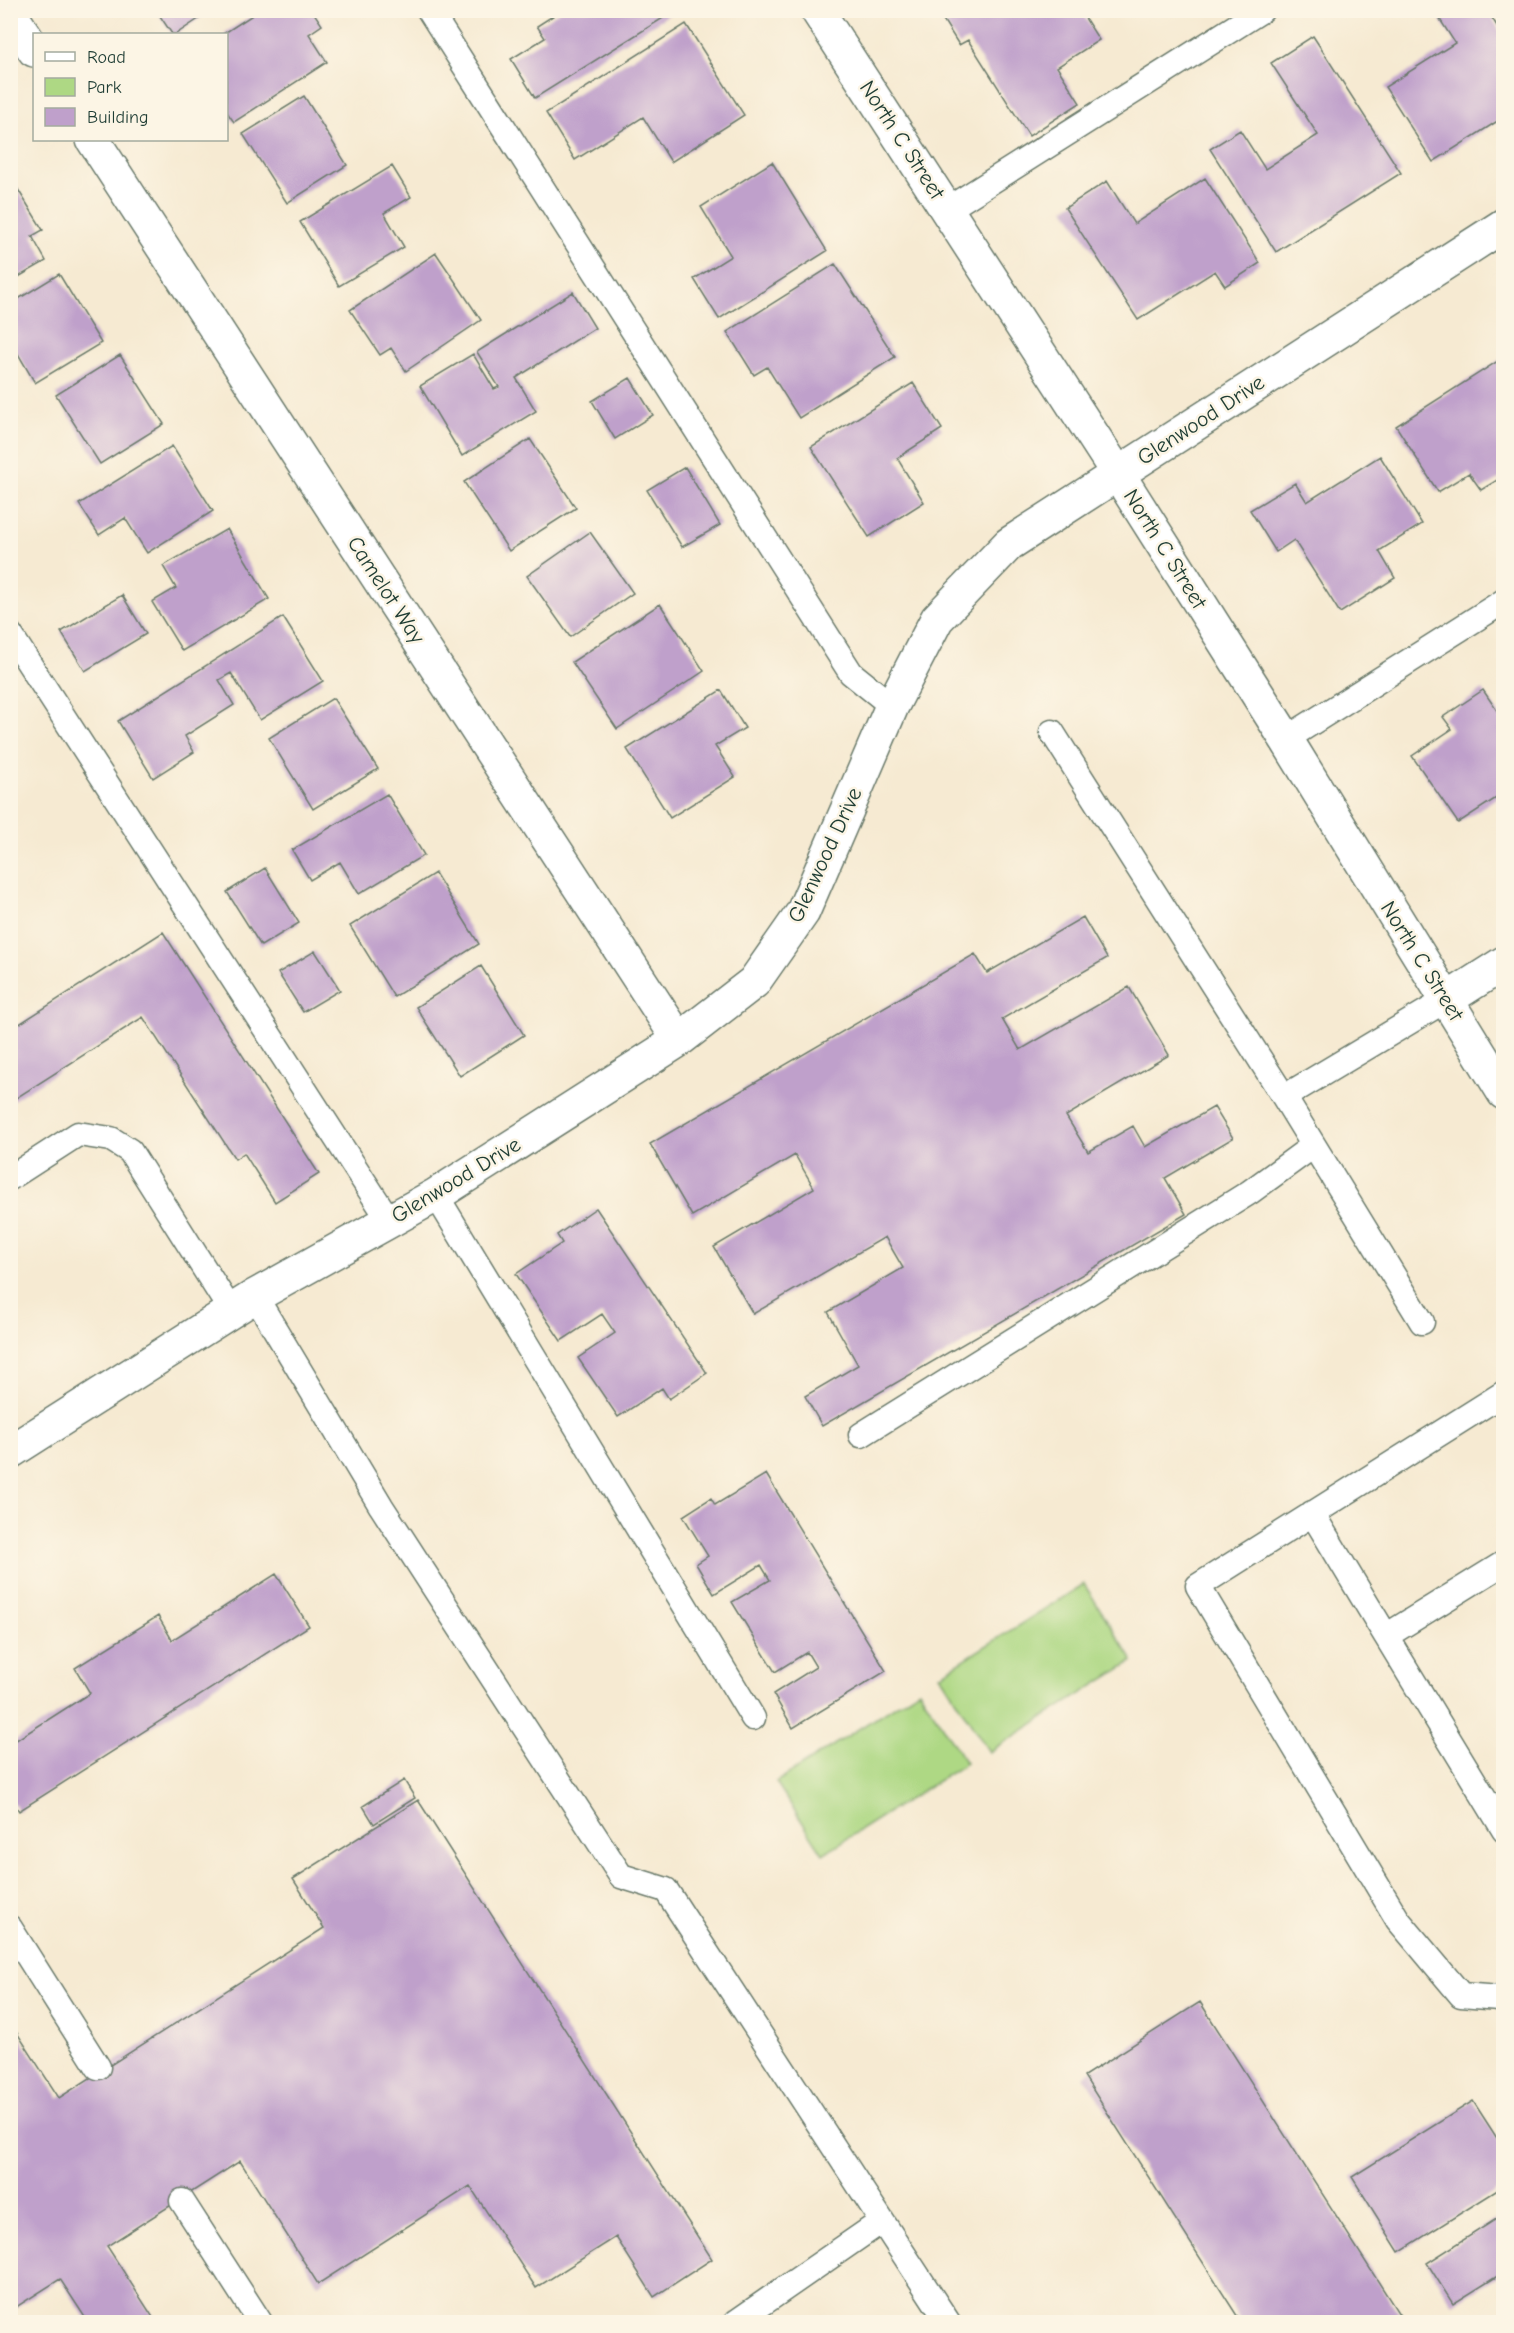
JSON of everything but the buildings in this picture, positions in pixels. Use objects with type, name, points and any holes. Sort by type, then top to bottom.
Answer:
[{"type":"street","name":"North C Street","points":[[817,10],[1118,474],[1286,739],[1503,1093]]},
{"type":"street","points":[[10,13],[33,48]]},
{"type":"street","name":"Camelot Way","points":[[94,141],[679,1040]]},
{"type":"street","name":"Glenwood Drive","points":[[10,1452],[243,1303],[436,1195],[679,1040],[754,982],[803,912],[892,706],[937,619],[1001,552],[1058,511],[1503,225]]},
{"type":"street","points":[[1446,1000],[1503,963]]},
{"type":"lane","points":[[429,10],[851,673],[892,706]]},
{"type":"lane","points":[[948,210],[1262,10]]},
{"type":"lane","points":[[1286,739],[1503,601]]},
{"type":"lane","points":[[10,634],[389,1220]]},
{"type":"lane","points":[[1052,732],[1284,1096],[1422,1322]]},
{"type":"lane","points":[[1284,1096],[1446,1000]]},
{"type":"lane","points":[[10,1178],[78,1134],[111,1139],[130,1151],[243,1303],[381,1506],[621,1876],[666,1890],[948,2322]]},
{"type":"lane","points":[[861,1436],[1250,1192],[1313,1146]]},
{"type":"lane","points":[[436,1195],[753,1718]]},
{"type":"lane","points":[[1503,1393],[1198,1586],[1398,1920],[1461,1995],[1499,1998],[1503,1994]]},
{"type":"lane","points":[[1312,1513],[1503,1830]]},
{"type":"lane","points":[[1386,1636],[1503,1563]]},
{"type":"lane","points":[[10,1928],[98,2067]]},
{"type":"lane","points":[[182,2201],[260,2322]]},
{"type":"lane","points":[[736,2322],[882,2221]]},
{"type":"green space","points":[[1084,1584],[1133,1661],[989,1752],[940,1675]]},
{"type":"green space","points":[[919,1690],[966,1763],[823,1854],[776,1782]]}]
